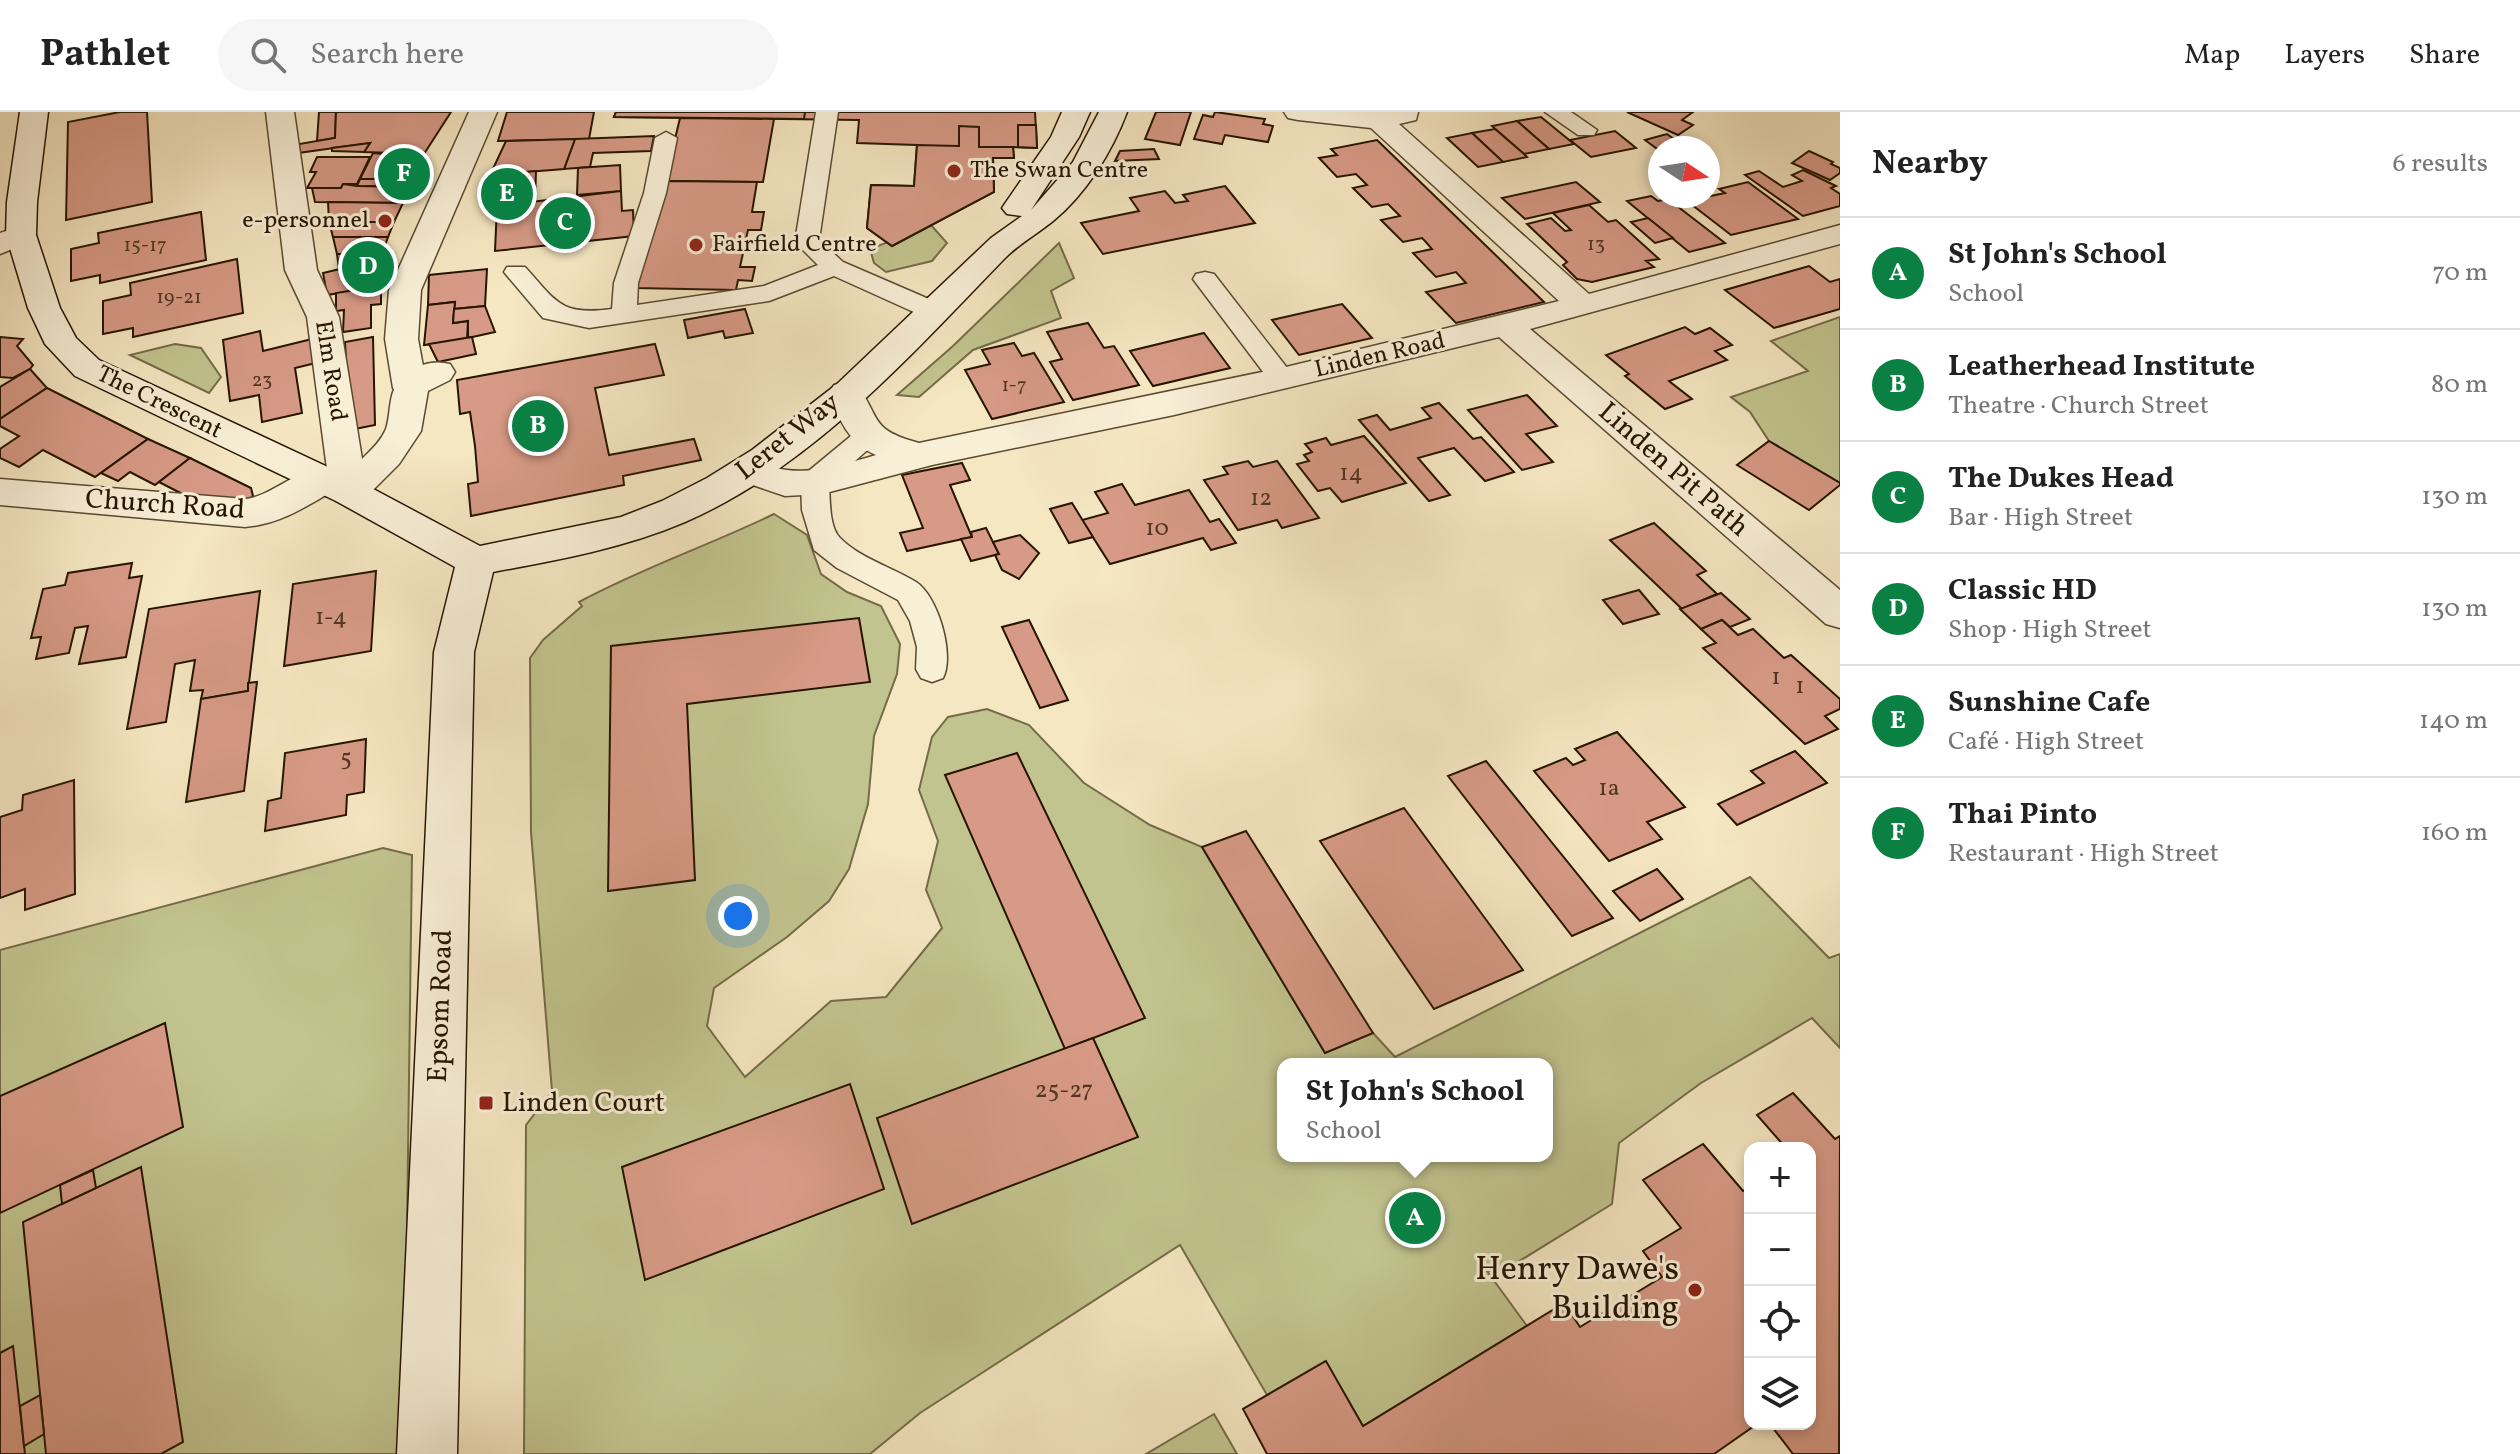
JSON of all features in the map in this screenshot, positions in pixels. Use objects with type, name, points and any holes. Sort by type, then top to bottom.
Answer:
[{"type":"street","name":"The Crescent","points":[[34,112],[22,202],[11,240],[62,344],[87,368],[336,486],[476,561]]},
{"type":"street","name":"Elm Road","points":[[280,112],[301,270],[323,317],[336,486]]},
{"type":"street","name":"Church Road","points":[[0,492],[245,513],[268,511],[336,486],[399,439],[424,380],[400,340],[400,312],[405,290],[483,112]]},
{"type":"street","name":"Leret Way","points":[[1006,241],[1016,210],[1065,137],[1076,112]]},
{"type":"street","name":"Leret Way","points":[[476,561],[559,546],[674,511],[751,471],[846,393],[936,312],[1006,241],[1047,211],[1083,169],[1113,112]]},
{"type":"street","points":[[1298,112],[1379,121],[1413,112]]},
{"type":"street","points":[[1379,121],[1583,306]]},
{"type":"street","name":"Linden Road","points":[[751,471],[783,482],[815,481],[914,454],[1282,379],[1506,326],[1840,234]]},
{"type":"street","name":"Linden Pit Path","points":[[1506,326],[1840,613]]},
{"type":"street","points":[[846,393],[867,438]]},
{"type":"street","name":"Linden Road","points":[[867,438],[881,446],[914,454]]},
{"type":"street","name":"Epsom Road","points":[[427,1454],[454,652],[476,561]]},
{"type":"lane","points":[[827,112],[807,242],[834,267],[936,312]]},
{"type":"lane","points":[[1556,112],[1586,130]]},
{"type":"lane","points":[[624,316],[626,283],[655,193],[666,138]]},
{"type":"lane","points":[[516,272],[552,312],[589,320],[769,293],[834,267]]},
{"type":"lane","points":[[1205,279],[1282,379]]},
{"type":"lane","points":[[867,438],[815,481],[816,510],[824,542],[848,560],[909,592],[925,621],[933,647],[932,669]]},
{"type":"green space","points":[[931,225],[947,243],[932,261],[886,272],[874,263],[870,249]]},
{"type":"green space","points":[[1059,243],[1074,278],[1051,291],[1061,318],[973,350],[919,397],[897,395],[953,346]]},
{"type":"green space","points":[[1840,317],[1840,483],[1769,441],[1750,412],[1731,397],[1808,371],[1771,341]]},
{"type":"green space","points":[[175,344],[201,348],[221,377],[209,393],[130,355]]},
{"type":"green space","points":[[774,514],[807,535],[821,574],[847,592],[881,606],[900,644],[897,674],[874,736],[868,804],[849,869],[829,901],[787,937],[714,988],[707,1026],[745,1077],[831,1001],[886,997],[942,928],[926,890],[938,841],[919,790],[932,737],[948,717],[987,709],[1029,725],[1084,783],[1150,825],[1202,847],[1325,1053],[1373,1033],[1395,1057],[1750,877],[1829,958],[1840,954],[1840,1048],[1812,1018],[1701,1083],[1619,1143],[1612,1204],[1505,1270],[1487,1271],[1527,1326],[1363,1426],[1325,1361],[1267,1395],[1180,1245],[920,1413],[870,1454],[524,1454],[526,1125],[552,1091],[531,832],[530,658],[543,640],[582,606],[579,602]]},
{"type":"green space","points":[[383,848],[412,855],[404,1454],[0,1454],[0,950]]},
{"type":"green space","points":[[1214,1414],[1237,1454],[1146,1454]]},
{"type":"building","points":[[120,112],[147,112],[152,202],[66,220],[68,122]]},
{"type":"building","points":[[319,112],[336,112],[335,138],[317,141]]},
{"type":"building","points":[[336,112],[451,112],[424,154],[364,152],[370,143],[298,153],[299,144],[335,138]]},
{"type":"building","points":[[507,112],[594,112],[589,139],[498,141]]},
{"type":"building","name":"The Swan Centre","points":[[616,112],[1035,112],[1037,148],[1013,147],[1014,158],[993,158],[994,192],[892,246],[867,228],[871,185],[914,186],[917,145],[857,143],[859,120],[614,117]]},
{"type":"building","points":[[616,112],[805,112],[804,119],[614,117]]},
{"type":"building","points":[[1156,112],[1191,112],[1180,145],[1145,139]]},
{"type":"building","points":[[1215,112],[1265,119],[1263,124],[1273,126],[1268,142],[1225,135],[1222,144],[1194,139],[1203,115],[1213,117]]},
{"type":"building","points":[[1627,112],[1693,112],[1682,120],[1693,125],[1678,135]]},
{"type":"building","points":[[1541,117],[1574,144],[1549,149],[1517,121]]},
{"type":"building","points":[[680,118],[774,119],[763,182],[665,181]]},
{"type":"building","points":[[1517,121],[1549,149],[1524,154],[1492,126]]},
{"type":"building","points":[[1018,125],[1036,125],[1037,148],[1018,147]]},
{"type":"building","points":[[959,126],[979,127],[979,147],[1013,147],[1014,158],[993,158],[994,192],[892,246],[867,228],[871,185],[914,186],[917,145],[959,146]]},
{"type":"building","points":[[1495,129],[1527,157],[1503,162],[1472,133]]},
{"type":"building","points":[[1615,131],[1636,148],[1591,157],[1570,140]]},
{"type":"building","points":[[1472,133],[1503,162],[1478,167],[1447,138]]},
{"type":"building","points":[[654,136],[651,151],[593,153],[590,167],[564,169],[575,139]]},
{"type":"building","points":[[575,139],[564,169],[490,175],[506,141]]},
{"type":"building","points":[[1377,140],[1544,302],[1456,323],[1426,292],[1466,283],[1456,272],[1436,277],[1413,253],[1432,249],[1425,241],[1422,238],[1403,242],[1381,220],[1400,216],[1388,204],[1372,207],[1353,188],[1367,185],[1356,174],[1337,177],[1319,158],[1337,155],[1331,149]]},
{"type":"building","points":[[370,143],[364,152],[332,151],[332,148]]},
{"type":"building","points":[[1154,149],[1159,159],[1115,161],[1120,151]]},
{"type":"building","points":[[1809,151],[1833,162],[1831,164],[1840,168],[1840,173],[1830,180],[1792,163]]},
{"type":"building","points":[[394,152],[424,154],[412,179],[360,179],[373,153],[393,155]]},
{"type":"building","points":[[317,157],[370,157],[357,184],[343,184],[341,188],[307,188],[316,172],[310,172]]},
{"type":"building","points":[[620,165],[621,191],[577,195],[578,168]]},
{"type":"building","points":[[1803,170],[1836,186],[1831,188],[1840,194],[1840,206],[1803,216],[1745,175],[1759,171],[1783,187],[1802,181],[1792,175]]},
{"type":"building","points":[[536,171],[535,202],[489,207],[490,175]]},
{"type":"building","points":[[360,179],[412,179],[409,187],[357,186]]},
{"type":"building","name":"Fairfield Centre","points":[[665,181],[757,182],[752,212],[764,212],[761,230],[748,230],[740,267],[755,267],[752,281],[738,280],[736,290],[635,288]]},
{"type":"building","points":[[1576,182],[1600,202],[1525,219],[1502,198]]},
{"type":"building","points":[[1748,182],[1798,219],[1731,235],[1696,208],[1720,208],[1720,194],[1725,193],[1720,189]]},
{"type":"building","points":[[343,184],[409,187],[403,203],[315,202],[312,188],[341,188]]},
{"type":"building","points":[[1225,186],[1255,223],[1103,254],[1081,223],[1139,211],[1130,198],[1165,191],[1175,203],[1188,201],[1183,195]]},
{"type":"building","points":[[621,191],[622,211],[633,210],[634,236],[495,251],[497,206]]},
{"type":"building","points":[[1648,197],[1648,208],[1680,208],[1725,243],[1689,252],[1627,201]]},
{"type":"building","points":[[328,202],[403,203],[394,222],[329,222]]},
{"type":"building","points":[[1589,205],[1608,222],[1616,220],[1659,259],[1646,261],[1654,267],[1592,282],[1577,279],[1563,265],[1567,262],[1527,224],[1551,218],[1565,231],[1571,230],[1553,213]]},
{"type":"building","points":[[201,212],[206,260],[100,283],[100,275],[71,281],[71,249],[99,243],[98,233]]},
{"type":"building","points":[[1648,218],[1673,238],[1655,243],[1631,222]]},
{"type":"building","points":[[329,222],[394,222],[388,237],[333,237]]},
{"type":"building","points":[[333,237],[388,237],[382,254],[337,254]]},
{"type":"building","points":[[337,254],[382,254],[378,268],[339,269]]},
{"type":"building","points":[[237,259],[243,313],[133,337],[133,328],[103,334],[103,301],[131,295],[130,283]]},
{"type":"building","points":[[1809,266],[1830,282],[1840,279],[1840,309],[1774,328],[1725,290]]},
{"type":"building","points":[[344,268],[378,268],[370,288],[327,295],[323,273]]},
{"type":"building","points":[[378,268],[396,269],[391,284],[372,284]]},
{"type":"building","points":[[487,269],[485,306],[454,309],[455,302],[428,305],[429,275]]},
{"type":"building","points":[[381,286],[381,304],[371,305],[371,328],[343,332],[344,310],[336,311],[336,293]]},
{"type":"building","points":[[455,302],[453,323],[468,321],[467,340],[424,345],[428,305]]},
{"type":"building","points":[[1342,304],[1372,338],[1299,355],[1272,320]]},
{"type":"building","points":[[485,306],[495,332],[468,338],[468,321],[453,323],[454,309]]},
{"type":"building","points":[[745,309],[753,333],[725,338],[723,331],[688,338],[684,320]]},
{"type":"building","points":[[1088,323],[1104,348],[1114,346],[1139,385],[1073,400],[1050,362],[1062,359],[1047,332]]},
{"type":"building","points":[[1685,327],[1695,334],[1710,328],[1732,345],[1715,351],[1727,360],[1669,381],[1692,399],[1665,409],[1625,376],[1629,374],[1606,355]]},
{"type":"building","points":[[260,331],[263,351],[312,339],[316,363],[295,368],[302,413],[262,422],[259,395],[230,401],[223,340]]},
{"type":"building","points":[[1204,333],[1230,368],[1153,386],[1130,351]]},
{"type":"building","points":[[0,337],[23,339],[17,346],[33,365],[30,369],[13,378],[0,377]]},
{"type":"building","points":[[373,337],[375,425],[350,430],[345,342]]},
{"type":"building","points":[[472,337],[476,354],[438,362],[429,344]]},
{"type":"building","points":[[1014,343],[1022,356],[1034,353],[1064,402],[992,419],[965,370],[990,364],[982,350]]},
{"type":"building","points":[[655,344],[664,375],[595,388],[609,455],[694,439],[701,460],[623,476],[624,485],[471,516],[468,484],[478,482],[475,446],[470,412],[460,414],[457,380]]},
{"type":"building","points":[[30,369],[47,388],[0,419],[0,387]]},
{"type":"building","points":[[47,388],[148,439],[95,477],[43,450],[19,467],[0,458],[0,449],[19,436],[0,426],[0,419]]},
{"type":"building","points":[[1527,395],[1557,426],[1526,434],[1553,462],[1522,470],[1468,410]]},
{"type":"building","points":[[1439,403],[1473,439],[1481,437],[1514,472],[1485,481],[1454,448],[1418,458],[1450,495],[1429,501],[1359,420],[1377,415],[1390,430],[1431,418],[1422,408]]},
{"type":"building","points":[[1364,436],[1406,483],[1342,502],[1330,488],[1318,491],[1297,464],[1309,461],[1304,455],[1312,452],[1305,444],[1326,438],[1331,445]]},
{"type":"building","points":[[148,439],[190,458],[155,485],[130,472],[118,481],[101,473]]},
{"type":"building","points":[[1769,441],[1840,485],[1809,510],[1737,465]]},
{"type":"building","points":[[190,458],[251,488],[253,496],[243,505],[194,500],[159,482]]},
{"type":"building","points":[[1248,461],[1253,467],[1277,461],[1319,518],[1282,528],[1277,520],[1238,530],[1204,480],[1228,474],[1223,467]]},
{"type":"building","points":[[962,463],[970,480],[950,485],[972,537],[907,551],[900,533],[923,528],[902,475]]},
{"type":"building","points":[[1122,484],[1135,505],[1189,490],[1210,522],[1219,519],[1236,543],[1211,550],[1203,538],[1110,564],[1082,520],[1108,513],[1095,492]]},
{"type":"building","points":[[1072,503],[1093,537],[1069,543],[1050,509]]},
{"type":"building","points":[[1654,523],[1706,571],[1697,575],[1717,594],[1682,609],[1610,540]]},
{"type":"building","points":[[986,528],[999,554],[971,561],[961,539],[972,537],[971,532]]},
{"type":"building","points":[[1020,535],[1039,553],[1019,579],[1002,570],[993,542]]},
{"type":"building","points":[[132,563],[129,578],[142,576],[126,657],[79,664],[88,626],[75,628],[69,653],[36,659],[41,637],[31,638],[43,589],[65,585],[68,573]]},
{"type":"building","points":[[376,571],[371,651],[284,666],[293,584]]},
{"type":"building","points":[[1639,590],[1659,614],[1623,624],[1603,600]]},
{"type":"building","points":[[260,591],[248,691],[201,699],[203,690],[190,691],[195,660],[175,664],[166,722],[127,729],[149,609]]},
{"type":"building","points":[[1721,593],[1750,619],[1730,627],[1722,620],[1701,629],[1680,609]]},
{"type":"building","points":[[859,618],[870,682],[687,704],[695,880],[608,891],[611,646]]},
{"type":"building","points":[[1029,620],[1068,700],[1040,708],[1002,627]]},
{"type":"building","points":[[1722,620],[1738,635],[1753,629],[1784,658],[1791,655],[1840,699],[1840,709],[1825,716],[1838,729],[1805,744],[1703,648],[1716,643],[1701,629]]},
{"type":"building","points":[[257,682],[244,791],[186,802],[201,699],[248,691],[248,683]]},
{"type":"building","points":[[1617,732],[1685,807],[1647,822],[1662,839],[1609,861],[1534,771],[1566,758],[1573,765],[1585,760],[1575,749]]},
{"type":"building","points":[[366,739],[364,792],[347,795],[346,815],[265,831],[268,801],[281,798],[285,753]]},
{"type":"building","points":[[1795,751],[1827,783],[1737,825],[1718,804],[1764,783],[1751,771]]},
{"type":"building","points":[[1017,753],[1145,1018],[1065,1049],[945,775]]},
{"type":"building","points":[[1486,761],[1613,918],[1572,936],[1448,776]]},
{"type":"building","points":[[74,780],[75,894],[25,910],[25,889],[0,898],[0,817],[22,810],[23,795]]},
{"type":"building","points":[[1404,808],[1523,970],[1434,1009],[1320,841]]},
{"type":"building","points":[[1246,831],[1373,1033],[1325,1053],[1202,847]]},
{"type":"building","points":[[1657,869],[1683,899],[1640,921],[1613,891]]},
{"type":"building","points":[[165,1023],[183,1127],[0,1213],[0,1096]]},
{"type":"building","points":[[1093,1038],[1138,1137],[912,1224],[877,1118]]},
{"type":"building","points":[[850,1084],[884,1189],[645,1280],[622,1167]]},
{"type":"building","points":[[1793,1093],[1835,1139],[1840,1136],[1839,1454],[1793,1454],[1775,1430],[1816,1430],[1816,1142],[1781,1142],[1757,1115]]},
{"type":"building","name":"Henry Dawe's Building","points":[[1703,1144],[1744,1190],[1744,1430],[1748,1430],[1714,1454],[1267,1454],[1243,1409],[1326,1361],[1363,1426],[1564,1303],[1580,1327],[1662,1277],[1643,1251],[1681,1228],[1643,1180]]},
{"type":"building","points":[[141,1167],[183,1442],[161,1454],[46,1454],[23,1222]]},
{"type":"building","points":[[93,1170],[96,1188],[62,1204],[60,1185]]},
{"type":"building","points":[[13,1346],[25,1454],[0,1454],[0,1353]]},
{"type":"building","points":[[40,1395],[44,1434],[24,1446],[20,1406]]},
{"type":"place","name":"The Swan Centre","points":[[954,171]]},
{"type":"place","name":"Thai Pinto","points":[[404,174]]},
{"type":"place","name":"Sunshine Cafe","points":[[507,194]]},
{"type":"place","name":"e-personnel","points":[[385,221]]},
{"type":"place","name":"The Dukes Head","points":[[565,223]]},
{"type":"place","name":"Fairfield Centre","points":[[696,245]]},
{"type":"place","name":"Classic HD","points":[[368,267]]},
{"type":"place","name":"Leatherhead Institute","points":[[538,426]]},
{"type":"place","name":"Linden Court","points":[[486,1103]]},
{"type":"place","name":"St John's School","points":[[1415,1218]]},
{"type":"place","name":"Henry Dawe's Building","points":[[1695,1290]]}]
